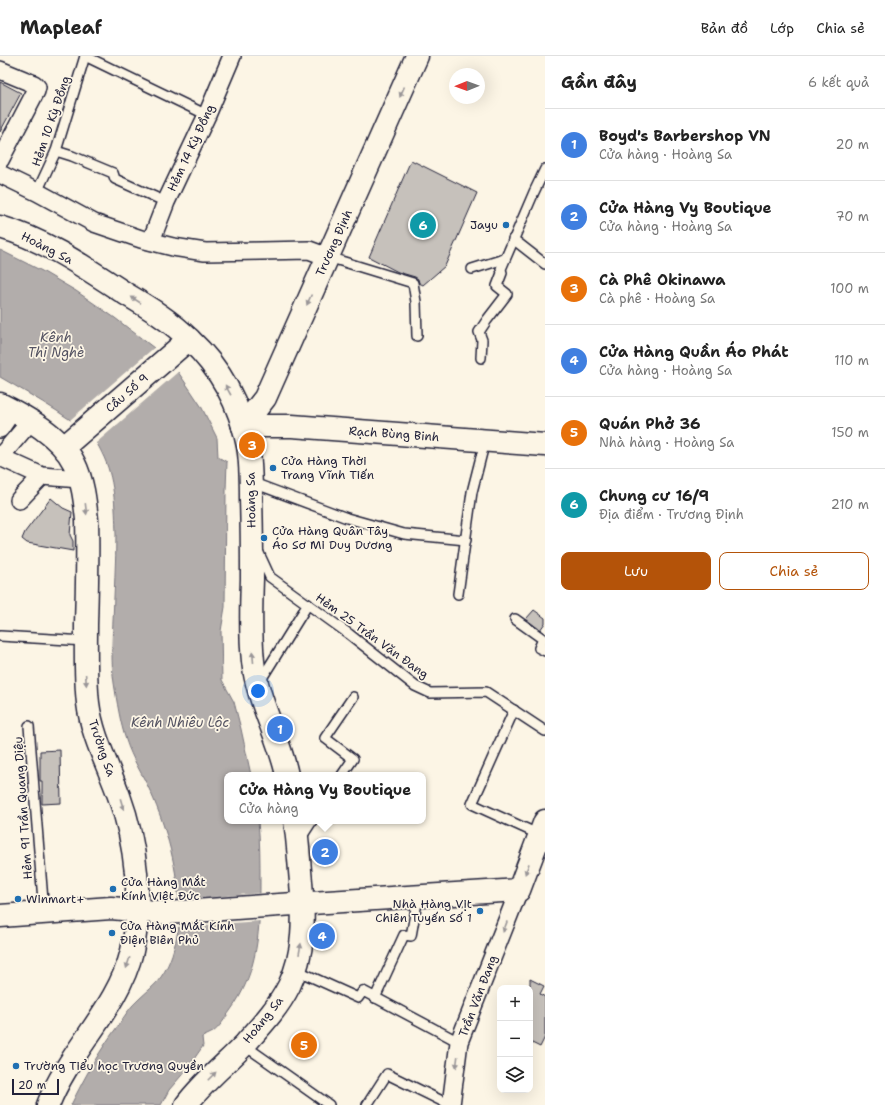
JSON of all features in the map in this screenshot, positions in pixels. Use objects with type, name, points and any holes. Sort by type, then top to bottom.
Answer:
[{"type":"street","name":"Hẻm 14 Kỳ Ðồng","points":[[151,241],[166,202],[207,115],[232,56]]},
{"type":"street","name":"Trương Định","points":[[243,426],[265,398],[417,56]]},
{"type":"street","points":[[0,70],[37,86],[36,91],[0,160]]},
{"type":"street","points":[[0,174],[94,223],[173,247],[205,252],[309,250],[328,256]]},
{"type":"street","name":"Hoàng Sa","points":[[0,227],[20,234],[68,258],[155,312],[175,327],[182,346],[208,360],[224,383],[235,403],[248,447],[251,482],[251,635],[253,662],[257,686],[286,772]]},
{"type":"street","name":"Cầu Số 9","points":[[64,447],[182,346]]},
{"type":"street","points":[[0,429],[14,412]]},
{"type":"street","points":[[14,412],[0,457],[42,476],[80,479]]},
{"type":"street","name":"Trường Sa","points":[[14,412],[51,435],[64,447],[74,463],[80,479],[85,500],[88,546],[86,641],[88,703],[96,738],[119,796],[127,821],[133,849],[138,911],[132,953],[122,979],[114,996],[62,1076],[48,1105]]},
{"type":"street","name":"Rạch Bùng Binh","points":[[243,426],[292,426],[485,441],[541,443]]},
{"type":"street","points":[[19,500],[42,476]]},
{"type":"street","name":"Hoàng Sa","points":[[186,1105],[264,1022],[279,1003],[296,970],[301,948],[303,904],[295,824]]},
{"type":"street","points":[[0,916],[111,908],[167,913],[519,890],[542,828]]},
{"type":"street","name":"Trần Văn Ðang","points":[[451,1105],[459,1042],[519,890]]},
{"type":"lane","points":[[85,56],[207,115]]},
{"type":"lane","name":"Hẻm 10 Kỳ Ðồng","points":[[37,192],[56,151],[85,56]]},
{"type":"lane","points":[[56,151],[113,173],[115,179],[166,202]]},
{"type":"lane","points":[[481,358],[482,340],[479,332],[507,294],[497,286],[502,273],[501,268],[545,169]]},
{"type":"lane","points":[[513,239],[545,264]]},
{"type":"lane","points":[[328,256],[413,283],[416,302],[417,336]]},
{"type":"lane","points":[[472,269],[504,259]]},
{"type":"lane","points":[[458,594],[472,492],[485,441]]},
{"type":"lane","points":[[251,482],[347,518],[404,534],[466,540]]},
{"type":"lane","name":"Hẻm 25 Trần Văn Đang","points":[[252,539],[270,577],[349,634],[415,686],[430,693],[486,692],[545,732]]},
{"type":"lane","points":[[257,686],[308,604]]},
{"type":"lane","points":[[515,619],[543,639],[539,648],[545,651]]},
{"type":"lane","points":[[0,636],[86,641]]},
{"type":"lane","points":[[344,772],[353,758],[325,738],[353,697]]},
{"type":"lane","points":[[514,710],[472,804],[542,828]]},
{"type":"lane","name":"Hẻm 91 Trần Quang Diệu","points":[[29,726],[44,913]]},
{"type":"lane","points":[[298,842],[310,824]]},
{"type":"lane","points":[[375,998],[404,935],[411,936],[418,896]]},
{"type":"lane","points":[[296,970],[358,998],[363,991],[459,1042]]},
{"type":"lane","points":[[244,1045],[327,1105]]},
{"type":"lane","points":[[367,1105],[387,1074],[451,1105]]},
{"type":"water","name":"Kênh Nhiêu Lộc","points":[[0,250],[42,271],[76,291],[115,318],[154,348],[178,372],[201,406],[217,438],[218,457],[227,462],[225,607],[221,631],[222,680],[234,702],[250,772],[224,772],[224,824],[258,824],[260,874],[258,933],[252,965],[240,996],[218,1028],[202,1037],[203,1046],[187,1069],[169,1090],[161,1105],[71,1105],[106,1042],[133,1005],[159,980],[164,972],[174,948],[178,930],[178,894],[174,865],[167,835],[151,793],[128,747],[116,697],[112,652],[116,534],[114,493],[110,473],[96,442],[88,433],[57,411],[0,377]]},
{"type":"pier","points":[[156,346],[179,371],[95,444],[70,420]]},
{"type":"pier","points":[[262,893],[261,921],[177,927],[177,900]]},
{"type":"building","points":[[0,82],[21,93],[0,132]]},
{"type":"building","points":[[411,160],[477,193],[445,266],[423,285],[419,283],[418,279],[415,277],[398,272],[369,257]]},
{"type":"building","points":[[51,498],[63,508],[72,512],[70,535],[73,541],[73,551],[27,543],[22,539],[25,532]]},
{"type":"building","points":[[534,610],[545,618],[545,623],[540,630],[526,619]]},
{"type":"building","points":[[60,750],[61,803],[42,804],[40,751]]},
{"type":"building","points":[[530,979],[544,986],[540,994],[545,997],[545,1037],[540,1047],[533,1044],[533,985],[530,985]]},
{"type":"place","name":"Chung cư 16/9","points":[[423,225]]},
{"type":"place","name":"Jayu","points":[[506,225]]},
{"type":"place","name":"Cà Phê Okinawa","points":[[252,445]]},
{"type":"place","name":"Cửa Hàng Thời Trang Vĩnh Tiến","points":[[273,468]]},
{"type":"place","name":"Cửa Hàng Quân Tây Áo Sơ Mi Duy Dương","points":[[264,538]]},
{"type":"place","name":"Boyd's Barbershop VN","points":[[280,729]]},
{"type":"place","name":"Cửa Hàng Vy Boutique","points":[[325,852]]},
{"type":"place","name":"Cửa Hàng Mắt Kính Việt Đức","points":[[113,889]]},
{"type":"place","name":"Winmart+","points":[[18,899]]},
{"type":"place","name":"Nhà Hàng Vịt Chiên Tuyến Số 1","points":[[480,911]]},
{"type":"place","name":"Cửa Hàng Mắt Kính Điện Biên Phủ","points":[[112,933]]},
{"type":"place","name":"Cửa Hàng Quần Áo Phát","points":[[322,936]]},
{"type":"place","name":"Quán Phở 36","points":[[304,1045]]},
{"type":"place","name":"Trường Tiểu học Trương Quyền","points":[[16,1066]]},
{"type":"water label","name":"Kênh Thị Nghè","points":[[56,344]]}]
